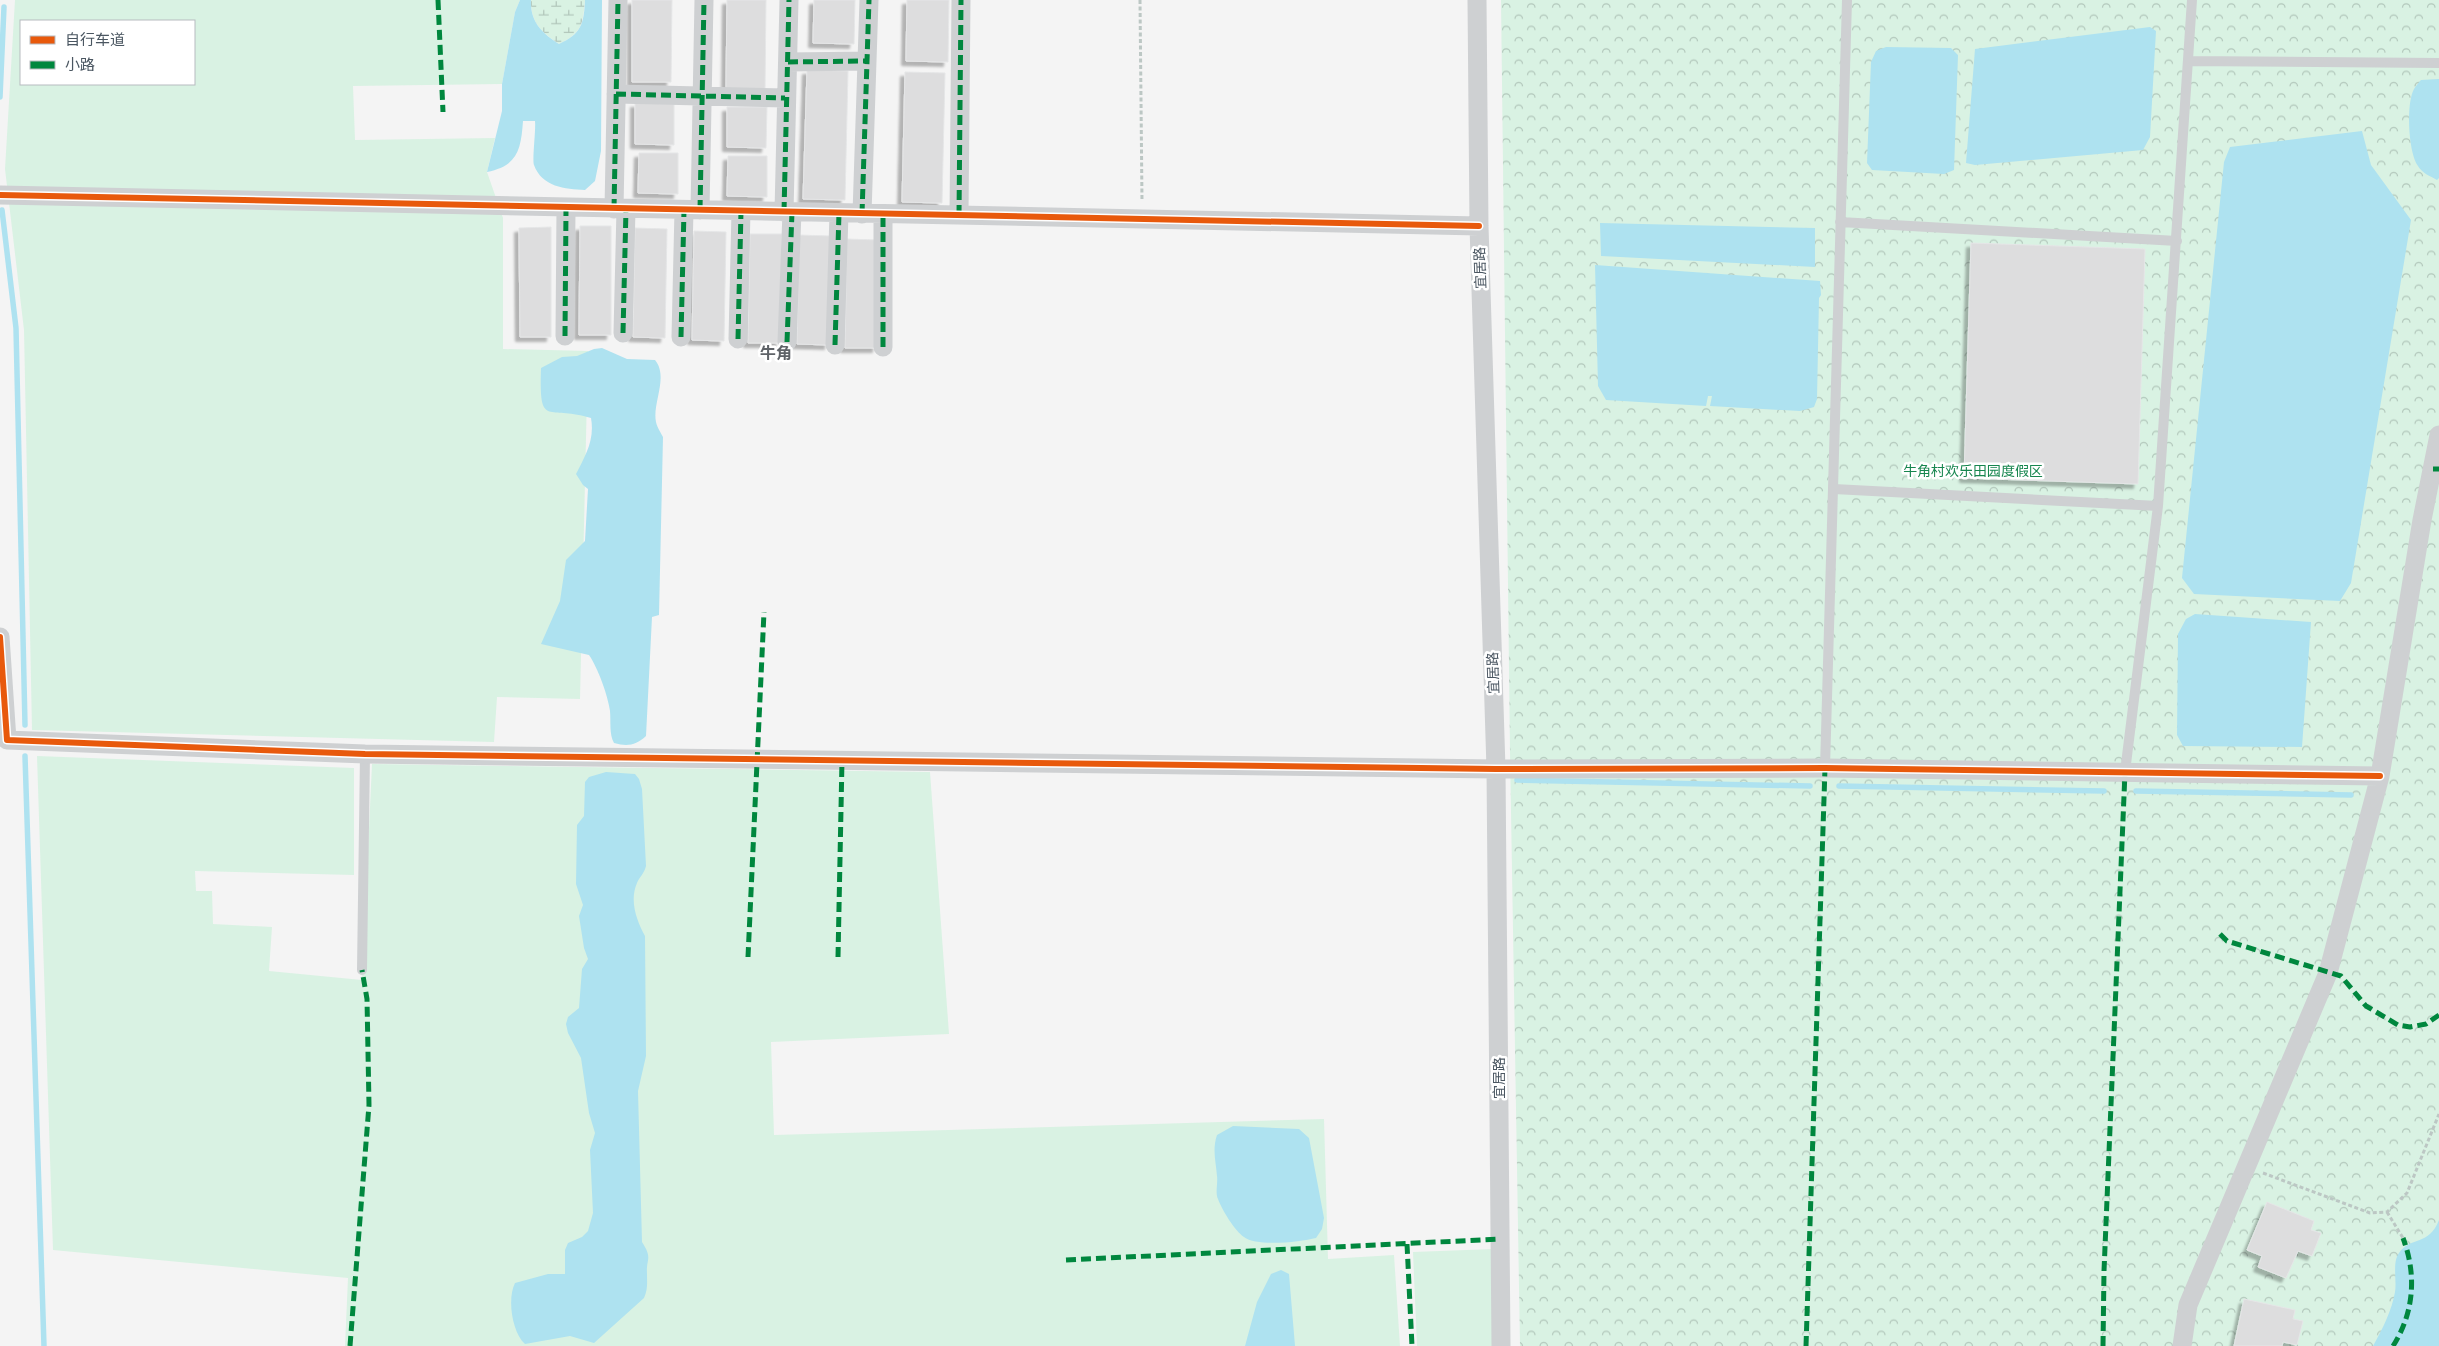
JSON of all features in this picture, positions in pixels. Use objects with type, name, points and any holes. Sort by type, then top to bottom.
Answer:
[{"type":"street","points":[[618,0],[616,94],[623,333]]},
{"type":"street","points":[[681,337],[702,96],[704,0]]},
{"type":"street","points":[[788,342],[788,212],[785,98],[788,62],[789,0]]},
{"type":"street","points":[[862,214],[869,0]]},
{"type":"street","points":[[959,216],[961,0]]},
{"type":"street","name":"宜居路","points":[[1477,0],[1479,226],[1496,769],[1501,1346]]},
{"type":"street","points":[[788,62],[867,61]]},
{"type":"street","points":[[616,94],[785,98]]},
{"type":"street","points":[[0,195],[1479,226]]},
{"type":"street","points":[[565,336],[566,208]]},
{"type":"street","points":[[738,339],[741,211]]},
{"type":"street","points":[[835,345],[839,213]]},
{"type":"street","points":[[882,347],[883,214]]},
{"type":"street","points":[[2182,1346],[2188,1305],[2328,973],[2380,776],[2422,520],[2439,435]]},
{"type":"street","points":[[0,637],[7,740],[366,754],[1496,769],[1825,768],[2380,776]]},
{"type":"lane","points":[[1825,768],[1847,0]]},
{"type":"lane","points":[[2126,772],[2158,506],[2192,0]]},
{"type":"lane","points":[[2188,61],[2439,63]]},
{"type":"lane","points":[[1840,222],[2177,241]]},
{"type":"lane","points":[[1834,489],[2158,506]]},
{"type":"lane","points":[[362,970],[366,754]]},
{"type":"path","points":[[1140,0],[1142,219]]},
{"type":"path","points":[[2246,1167],[2370,1213],[2387,1212],[2407,1193],[2439,1114]]},
{"type":"path","points":[[2387,1212],[2403,1238]]},
{"type":"green space","points":[[15,0],[520,0],[515,12],[502,84],[353,86],[355,140],[495,138],[487,172],[503,218],[503,349],[588,351],[580,699],[497,697],[494,742],[32,730],[24,330],[5,169]]},
{"type":"green space","points":[[531,0],[585,0],[582,22],[577,32],[559,44],[547,36],[535,21]]},
{"type":"green space","name":"牛角村欢乐田园度假区","points":[[1501,0],[2439,0],[2439,1346],[1520,1346],[1510,752]]},
{"type":"green space","points":[[37,756],[354,768],[354,875],[195,871],[196,891],[212,891],[213,924],[272,927],[269,971],[362,980],[372,764],[930,772],[949,1034],[771,1042],[774,1135],[1324,1119],[1328,1259],[1394,1255],[1400,1346],[345,1346],[348,1278],[53,1250]]},
{"type":"green space","points":[[1493,1249],[1494,1346],[1417,1346],[1413,1252]]},
{"type":"water","points":[[520,0],[531,0],[531,8],[538,26],[547,36],[559,44],[577,32],[580,27],[584,16],[585,0],[602,0],[601,151],[595,181],[585,190],[555,185],[548,182],[538,172],[534,165],[535,121],[523,121],[519,148],[511,161],[487,172],[502,111],[502,84],[515,12]]},
{"type":"water","points":[[2150,27],[2156,31],[2150,137],[2143,150],[1975,165],[1966,163],[1975,49]]},
{"type":"water","points":[[1886,47],[1951,48],[1958,55],[1954,170],[1944,174],[1872,170],[1867,163],[1871,62],[1876,51]]},
{"type":"water","points":[[2439,79],[2439,178],[2437,180],[2426,174],[2418,166],[2410,139],[2409,116],[2411,96],[2418,83],[2421,80]]},
{"type":"water","points":[[2362,131],[2371,165],[2411,220],[2351,583],[2340,601],[2194,594],[2182,578],[2224,162],[2230,147]]},
{"type":"water","points":[[1600,223],[1815,228],[1815,267],[1601,256]]},
{"type":"water","points":[[1595,265],[1820,281],[1817,399],[1814,407],[1800,411],[1710,406],[1712,396],[1708,396],[1706,406],[1606,400],[1598,386]]},
{"type":"water","points":[[602,348],[627,359],[655,360],[661,374],[655,415],[663,437],[659,615],[652,617],[646,736],[628,745],[614,743],[612,739],[607,698],[599,674],[589,655],[541,644],[560,601],[566,560],[585,541],[588,489],[576,474],[588,448],[592,426],[591,418],[549,411],[544,407],[541,368],[562,357],[577,356]]},
{"type":"water","points":[[2195,614],[2311,622],[2302,747],[2183,746],[2177,735],[2178,634],[2186,619]]},
{"type":"water","points":[[606,772],[635,774],[639,779],[642,789],[646,866],[637,883],[634,904],[639,924],[645,936],[646,1056],[638,1091],[642,1242],[648,1255],[647,1289],[644,1298],[594,1343],[570,1336],[525,1344],[517,1332],[512,1315],[511,1298],[515,1283],[548,1274],[565,1274],[565,1250],[568,1243],[582,1237],[588,1231],[593,1213],[590,1150],[595,1133],[589,1113],[581,1058],[568,1033],[566,1024],[568,1017],[579,1008],[582,969],[588,959],[584,948],[579,916],[583,905],[576,884],[577,825],[584,816],[585,782],[589,777]]},
{"type":"water","points":[[1233,1126],[1299,1129],[1309,1138],[1324,1218],[1322,1229],[1316,1238],[1290,1242],[1258,1242],[1244,1237],[1233,1225],[1222,1209],[1217,1197],[1215,1151],[1217,1135]]},
{"type":"water","points":[[2439,1220],[2439,1346],[2373,1346],[2394,1299],[2395,1266],[2399,1253],[2409,1244],[2430,1234]]},
{"type":"water","points":[[1281,1270],[1289,1274],[1295,1346],[1245,1346],[1257,1302],[1271,1274]]},
{"type":"building","points":[[632,0],[672,0],[671,82],[632,82]]},
{"type":"building","points":[[727,0],[766,0],[765,91],[726,90]]},
{"type":"building","points":[[814,0],[855,0],[854,44],[813,43]]},
{"type":"building","points":[[907,0],[949,0],[948,62],[906,61]]},
{"type":"building","points":[[807,70],[848,71],[845,200],[803,199]]},
{"type":"building","points":[[905,72],[945,73],[942,203],[902,202]]},
{"type":"building","points":[[635,103],[674,104],[674,145],[635,144]]},
{"type":"building","points":[[727,107],[767,107],[766,148],[727,147]]},
{"type":"building","points":[[639,153],[678,153],[678,194],[638,193]]},
{"type":"building","points":[[728,156],[767,156],[767,197],[727,196]]},
{"type":"building","points":[[580,226],[611,226],[611,335],[579,335]]},
{"type":"building","points":[[551,227],[551,337],[520,337],[519,228]]},
{"type":"building","points":[[635,228],[667,229],[665,338],[633,337]]},
{"type":"building","points":[[694,231],[726,232],[724,341],[692,340]]},
{"type":"building","points":[[750,234],[782,234],[780,343],[748,343]]},
{"type":"building","points":[[799,235],[831,236],[829,345],[797,344]]},
{"type":"building","points":[[847,239],[878,240],[877,348],[845,348]]},
{"type":"building","points":[[1971,243],[2145,249],[2138,484],[1964,478]]},
{"type":"building","points":[[2267,1202],[2314,1221],[2311,1230],[2321,1233],[2312,1256],[2298,1251],[2286,1278],[2258,1267],[2262,1256],[2247,1250]]},
{"type":"building","points":[[2244,1299],[2295,1310],[2293,1319],[2303,1321],[2297,1345],[2283,1342],[2282,1346],[2234,1346]]},
{"type":"waterway","points":[[0,97],[4,7]]},
{"type":"waterway","points":[[2,210],[16,328],[25,725]]},
{"type":"waterway","points":[[25,756],[44,1346]]},
{"type":"waterway","points":[[1517,780],[1810,786]]},
{"type":"waterway","points":[[1839,786],[2104,791]]},
{"type":"waterway","points":[[2136,791],[2351,795]]},
{"type":"marked path","points":[[438,0],[443,112]]},
{"type":"marked path","points":[[614,209],[618,0]]},
{"type":"marked path","points":[[700,210],[704,0]]},
{"type":"marked path","points":[[784,212],[789,0]]},
{"type":"marked path","points":[[862,214],[869,0]]},
{"type":"marked path","points":[[959,215],[961,0]]},
{"type":"marked path","points":[[788,62],[867,61]]},
{"type":"marked path","points":[[616,94],[785,98]]},
{"type":"marked path","points":[[565,336],[566,208]]},
{"type":"marked path","points":[[623,333],[626,209]]},
{"type":"marked path","points":[[681,337],[684,210]]},
{"type":"marked path","points":[[738,339],[741,211]]},
{"type":"marked path","points":[[787,342],[792,212]]},
{"type":"marked path","points":[[835,345],[839,213]]},
{"type":"marked path","points":[[883,214],[883,347]]},
{"type":"marked path","points":[[2433,469],[2439,469]]},
{"type":"marked path","points":[[748,957],[764,612]]},
{"type":"marked path","points":[[838,957],[842,760]]},
{"type":"marked path","points":[[1806,1346],[1825,768]]},
{"type":"marked path","points":[[2103,1346],[2104,1271],[2125,772]]},
{"type":"marked path","points":[[2220,934],[2227,941],[2341,976],[2366,1006],[2398,1025],[2410,1027],[2426,1024],[2439,1015]]},
{"type":"marked path","points":[[350,1346],[369,1105],[367,999],[362,970]]},
{"type":"marked path","points":[[2393,1346],[2405,1320],[2411,1294],[2412,1280],[2403,1238]]},
{"type":"marked path","points":[[1066,1260],[1500,1239]]},
{"type":"marked path","points":[[1407,1244],[1412,1346]]},
{"type":"cycle path","points":[[0,195],[1479,226]]},
{"type":"cycle path","points":[[0,637],[7,740],[365,754],[1496,769],[1825,768],[2380,776]]},
{"type":"district","name":"牛角","points":[[776,353]]}]
